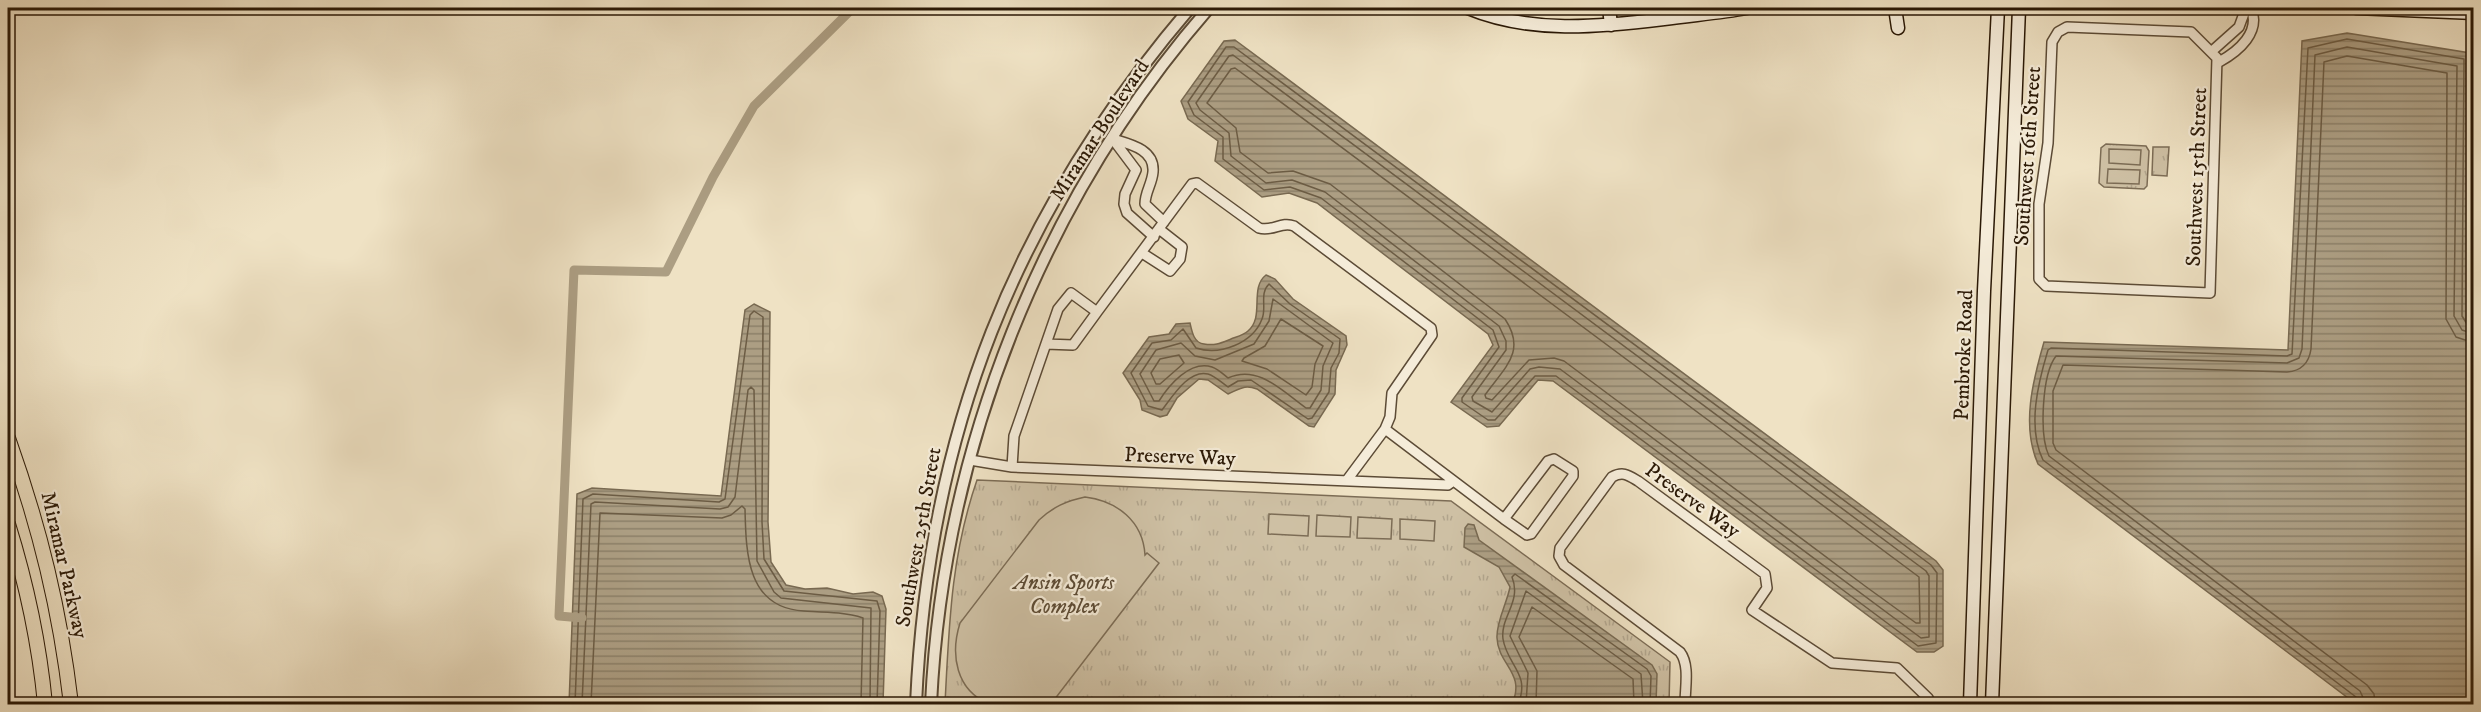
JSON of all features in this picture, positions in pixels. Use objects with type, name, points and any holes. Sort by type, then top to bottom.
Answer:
[{"type":"main road","points":[[1468,8],[1514,22],[1554,27],[1611,25],[1747,8]]},
{"type":"main road","points":[[1609,8],[1611,25]]},
{"type":"main road","points":[[1895,8],[1898,28]]},
{"type":"main road","name":"Pembroke Road","points":[[1970,705],[1984,291],[1998,8]]},
{"type":"main road","name":"Pembroke Road","points":[[1992,705],[2006,293],[2019,8]]},
{"type":"main road","points":[[2356,8],[2474,13]]},
{"type":"main road","points":[[1984,291],[2006,293]]},
{"type":"main road","name":"Miramar Parkway","points":[[8,438],[49,568],[62,631],[71,705]]},
{"type":"main road","name":"Miramar Parkway","points":[[8,524],[26,581],[41,666],[45,705]]},
{"type":"main road","points":[[1975,587],[1996,588]]},
{"type":"street","name":"Miramar Boulevard","points":[[1013,280],[1060,187],[1159,43],[1190,8]]},
{"type":"street","name":"Miramar Boulevard","points":[[1032,281],[1076,198],[1112,138],[1137,100],[1209,8]]},
{"type":"street","points":[[2216,57],[2239,27],[2246,8]]},
{"type":"street","name":"Southwest 15th Street","points":[[2210,293],[2216,57],[2229,57],[2254,29],[2256,18],[2251,8]]},
{"type":"street","name":"Southwest 16th Street","points":[[2210,293],[2042,284],[2037,273],[2039,204],[2048,143],[2052,42],[2058,32],[2067,27],[2191,32],[2216,57]]},
{"type":"street","points":[[1112,138],[1136,170],[1125,194],[1127,213],[1159,229],[1182,247],[1180,259],[1170,271],[1165,270],[1142,253]]},
{"type":"street","points":[[1112,138],[1137,147],[1148,154],[1152,162],[1153,173],[1144,192],[1145,204],[1159,229]]},
{"type":"street","points":[[1046,344],[1073,345],[1192,184],[1197,183],[1259,228],[1271,229],[1281,224],[1294,226],[1431,328],[1432,335],[1391,396],[1390,417],[1385,429],[1347,480]]},
{"type":"street","name":"Southwest 25th Street","points":[[916,705],[924,601],[942,490],[968,391],[1013,280]]},
{"type":"street","name":"Southwest 25th Street","points":[[931,705],[934,645],[944,573],[969,460],[989,392],[1032,281]]},
{"type":"street","points":[[1012,467],[1014,436],[1058,309],[1067,295],[1071,293],[1097,312]]},
{"type":"street","points":[[1385,429],[1452,482],[1523,533],[1531,534],[1573,476],[1573,471],[1554,459],[1548,461],[1504,519]]},
{"type":"street","name":"Preserve Way","points":[[969,460],[1012,467],[1448,485],[1452,482]]},
{"type":"street","name":"Preserve Way","points":[[1685,705],[1686,667],[1685,658],[1680,651],[1564,565],[1559,556],[1560,548],[1612,477],[1618,473],[1625,473],[1638,481],[1765,574],[1767,588],[1752,610],[1832,663],[1897,668],[1928,698],[1931,705]]},
{"type":"green space","points":[[2106,144],[2146,146],[2149,151],[2147,186],[2144,189],[2104,187],[2099,183],[2101,148]]},
{"type":"green space","points":[[2153,147],[2169,147],[2167,176],[2152,175]]},
{"type":"green space","points":[[2109,149],[2141,150],[2140,165],[2109,163]]},
{"type":"green space","points":[[2108,169],[2140,170],[2139,184],[2107,183]]},
{"type":"green space","name":"Ansin Sports Complex","points":[[977,480],[1451,501],[1670,662],[1669,704],[945,704],[950,619],[957,563],[968,508]]},
{"type":"green space","points":[[1085,497],[1108,503],[1126,515],[1139,532],[1145,555],[1147,553],[1159,563],[1051,704],[989,704],[969,690],[958,670],[956,647],[960,623],[1039,520],[1060,505]]},
{"type":"green space","points":[[1269,514],[1309,516],[1308,536],[1268,534]]},
{"type":"green space","points":[[1317,515],[1351,517],[1350,537],[1316,536]]},
{"type":"green space","points":[[1358,517],[1392,519],[1391,539],[1357,538]]},
{"type":"green space","points":[[1400,519],[1435,521],[1434,541],[1400,539]]},
{"type":"water","points":[[2347,33],[2470,53],[2468,316],[2474,323],[2473,704],[2356,704],[2038,464],[2030,434],[2030,403],[2044,342],[2288,350],[2302,41]]},
{"type":"water","points":[[1235,40],[1936,561],[1943,570],[1943,646],[1934,652],[1917,652],[1553,381],[1538,380],[1499,426],[1487,427],[1451,402],[1493,345],[1488,334],[1317,203],[1289,193],[1262,197],[1215,161],[1218,141],[1188,119],[1181,101],[1224,41]]},
{"type":"water","points":[[1266,275],[1275,279],[1293,299],[1346,336],[1347,345],[1336,370],[1335,394],[1314,427],[1309,426],[1257,389],[1245,387],[1228,394],[1208,380],[1199,379],[1177,398],[1167,415],[1160,417],[1142,410],[1140,400],[1123,373],[1149,337],[1169,334],[1176,324],[1190,323],[1196,339],[1204,344],[1218,344],[1244,334],[1256,318],[1258,287]]},
{"type":"water","points":[[754,304],[770,312],[768,522],[771,562],[786,585],[805,589],[827,588],[853,594],[873,592],[882,596],[886,609],[883,704],[569,704],[577,494],[592,488],[721,496],[745,310]]},
{"type":"water","points":[[1468,524],[1474,525],[1479,540],[1652,665],[1657,674],[1656,704],[1512,704],[1516,684],[1502,655],[1497,638],[1498,626],[1510,587],[1499,567],[1464,547],[1465,528]]},
{"type":"waterway","points":[[582,618],[559,616],[574,270],[666,272],[713,177],[754,106],[853,8]]}]
